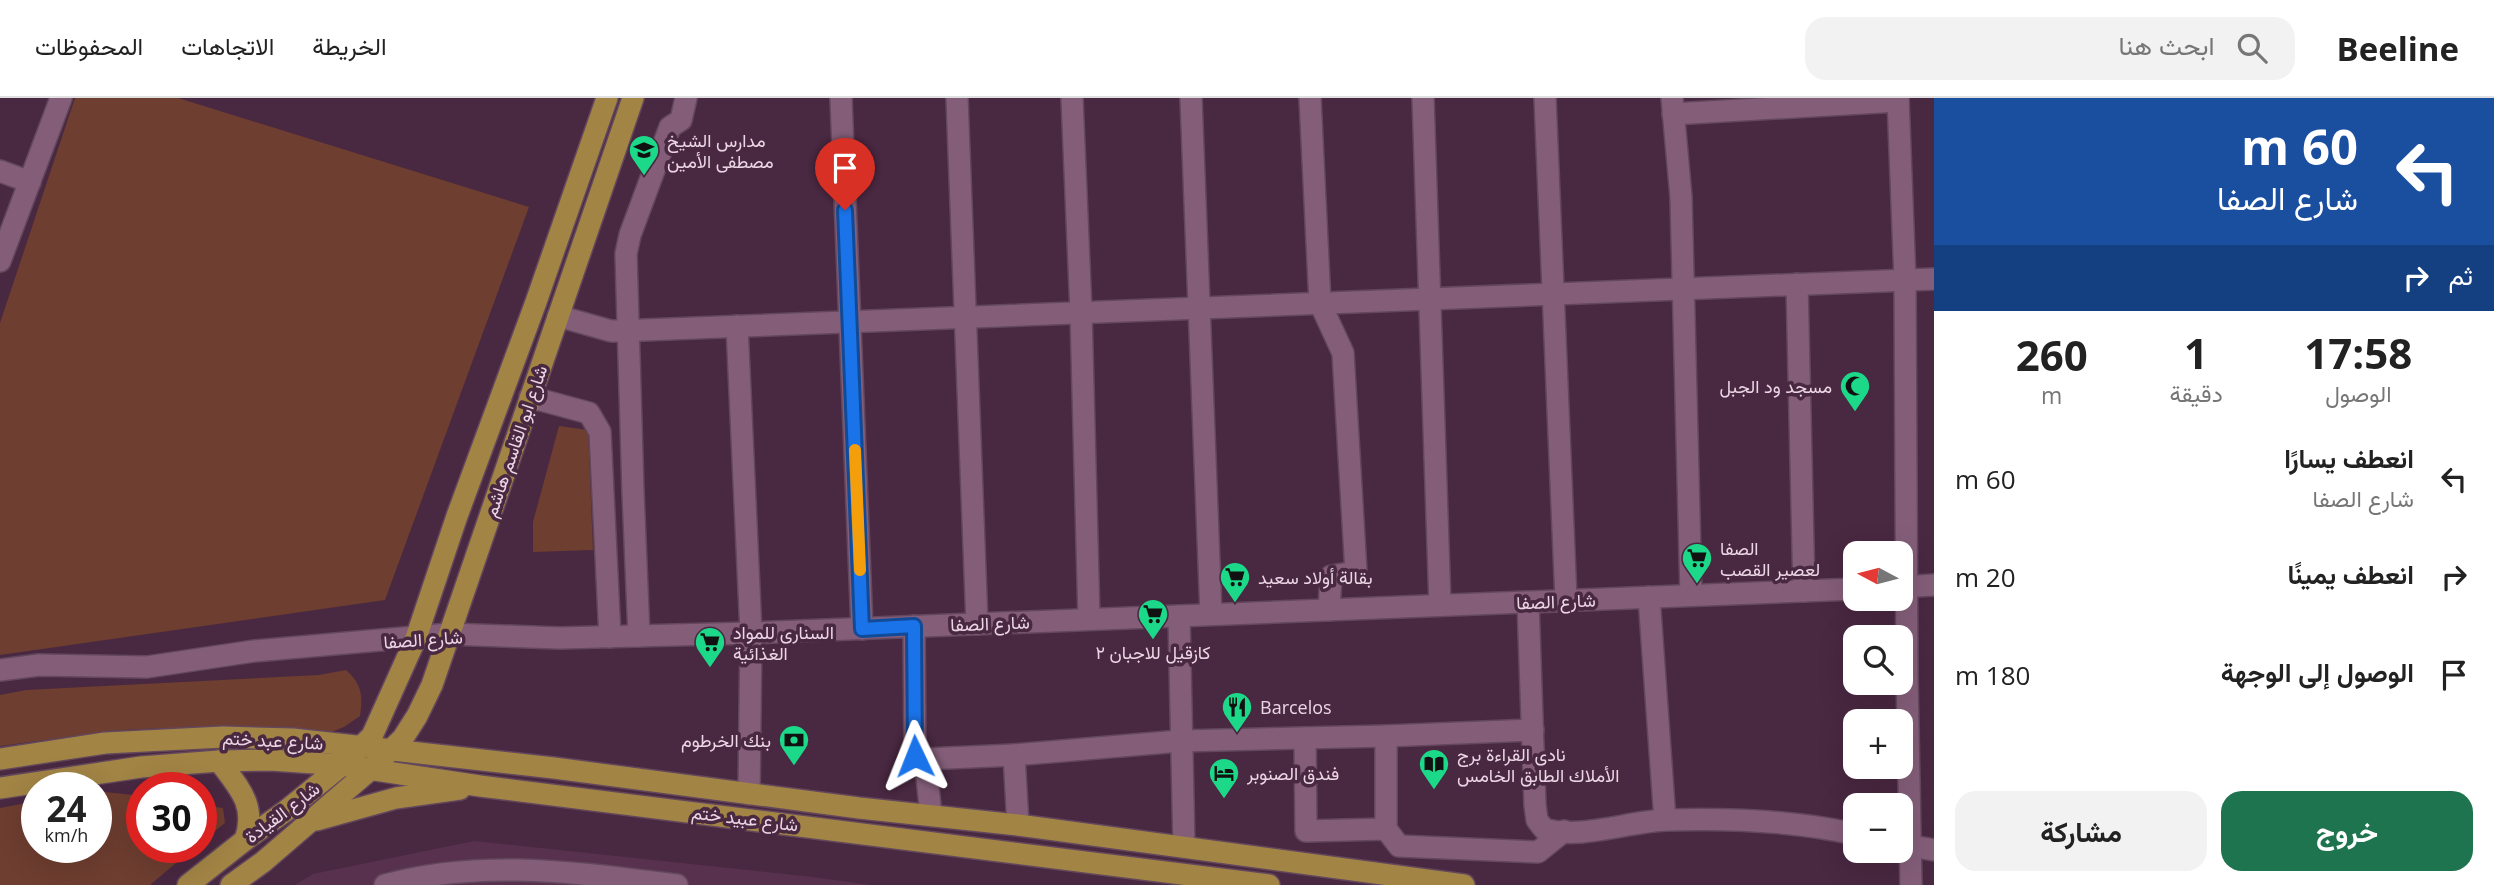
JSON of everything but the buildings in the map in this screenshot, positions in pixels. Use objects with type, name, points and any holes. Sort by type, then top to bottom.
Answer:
[{"type":"main road","name":"شارع ابو القاسم هاشم","points":[[342,765],[372,736],[416,638],[607,98]]},
{"type":"main road","name":"شارع ابو القاسم هاشم","points":[[371,769],[403,738],[432,685],[633,98]]},
{"type":"main road","name":"شارع عبد ختم","points":[[0,759],[105,743],[210,738],[293,739],[546,767]]},
{"type":"main road","name":"شارع عبيد ختم","points":[[219,761],[271,760],[342,765],[480,786],[1269,885]]},
{"type":"main road","name":"شارع عبد ختم","points":[[0,788],[141,767],[219,761]]},
{"type":"main road","points":[[219,761],[243,793],[249,811],[249,827],[245,840]]},
{"type":"main road","name":"شارع القيادة","points":[[188,885],[342,765]]},
{"type":"main road","name":"شارع عبيد ختم","points":[[546,767],[1018,825],[1464,885]]},
{"type":"main road","name":"شارع القيادة","points":[[231,885],[263,862],[371,769]]},
{"type":"main road","points":[[309,823],[396,798],[480,786]]},
{"type":"street","points":[[0,261],[61,98]]},
{"type":"street","points":[[639,636],[626,254],[670,127],[681,120],[686,98]]},
{"type":"street","points":[[841,98],[862,629]]},
{"type":"street","points":[[957,98],[977,624]]},
{"type":"street","points":[[1072,98],[1089,620]]},
{"type":"street","points":[[1191,98],[1211,614]]},
{"type":"street","points":[[1310,98],[1320,303],[1343,353],[1356,572],[1331,576],[1329,610]]},
{"type":"street","points":[[1423,98],[1440,605]]},
{"type":"street","points":[[1545,98],[1566,600]]},
{"type":"street","points":[[1691,595],[1681,197],[1672,106],[1898,100],[1905,280],[1904,541]]},
{"type":"street","points":[[0,171],[30,182]]},
{"type":"street","points":[[558,316],[611,331],[1934,279]]},
{"type":"street","points":[[1797,284],[1804,591]]},
{"type":"street","points":[[737,326],[751,633],[749,794]]},
{"type":"street","points":[[530,397],[589,413],[600,432],[610,637]]},
{"type":"street","points":[[1913,586],[1934,585]]},
{"type":"street","name":"شارع الصفا","points":[[0,670],[38,665],[147,667],[254,651],[450,635],[610,637],[751,633],[1843,589]]},
{"type":"street","points":[[1649,597],[1665,820]]},
{"type":"street","points":[[1528,602],[1537,820],[1544,829],[1580,831],[1665,820],[1746,822],[1843,832]]},
{"type":"street","points":[[1905,611],[1906,793]]},
{"type":"street","points":[[1179,616],[1184,847]]},
{"type":"street","points":[[914,626],[916,764],[925,759],[1014,755],[1180,741],[1534,730]]},
{"type":"street","points":[[1386,736],[1386,829],[1399,845],[1538,852],[1563,831]]},
{"type":"street","points":[[1305,738],[1306,831],[1386,829]]},
{"type":"street","points":[[1014,755],[1018,825]]},
{"type":"street","points":[[925,759],[931,816]]},
{"type":"street","points":[[1913,846],[1934,850]]},
{"type":"street","points":[[1908,863],[1911,885]]},
{"type":"street","points":[[385,885],[426,876],[532,877],[677,885]]},
{"type":"shaded area","points":[[75,98],[178,98],[529,207],[385,600],[0,655],[0,323]]},
{"type":"shaded area","points":[[559,426],[588,430],[593,550],[533,552],[533,522]]},
{"type":"shaded area","points":[[346,670],[360,691],[360,716],[344,727],[324,735],[168,728],[121,730],[0,746],[0,695],[26,690],[319,675]]},
{"type":"shaded area","points":[[112,793],[126,794],[126,863],[176,863],[150,885],[0,885],[0,808],[21,804],[21,863],[112,863]]},
{"type":"shaded area","points":[[217,807],[223,808],[225,823],[217,829]]},
{"type":"shaded area","points":[[474,841],[871,885],[295,885],[313,874]]},
{"type":"slow traffic","points":[[855,450],[860,570]]},
{"type":"place","name":"مدارس الشيخ مصطفى الأمين","points":[[644,177]]},
{"type":"place","name":"مسجد ود الجبل","points":[[1855,413]]},
{"type":"place","name":"الصفا لعصير القصب","points":[[1697,585]]},
{"type":"place","name":"بقالة أولاد سعيد","points":[[1235,604]]},
{"type":"place","name":"كازقيل للاجبان ٢","points":[[1153,641]]},
{"type":"place","name":"السناري للمواد الغذائية","points":[[710,669]]},
{"type":"place","name":"Barcelos","points":[[1237,734]]},
{"type":"place","name":"بنك الخرطوم","points":[[794,767]]},
{"type":"place","name":"نادي القراءة برج الأملاك الطابق الخامس","points":[[1434,791]]},
{"type":"place","name":"فندق الصنوبر","points":[[1224,800]]},
{"type":"route","points":[[845,210],[862,629],[914,626],[915,756]]}]
